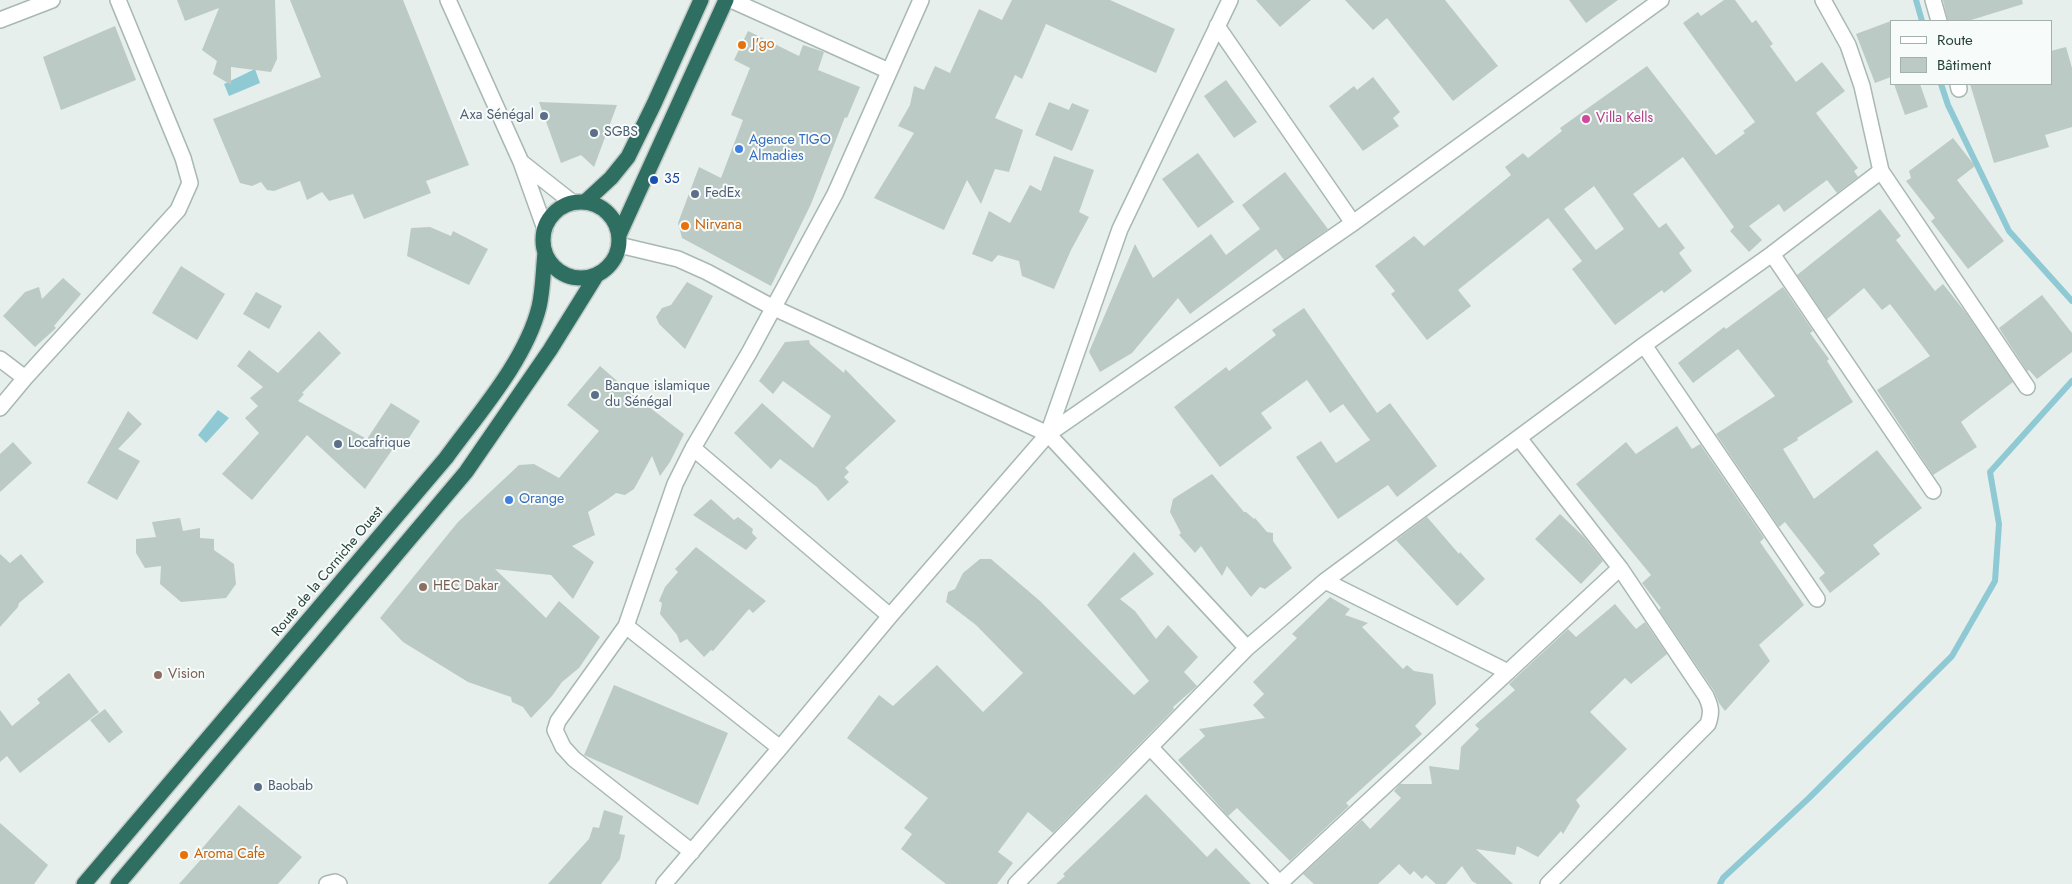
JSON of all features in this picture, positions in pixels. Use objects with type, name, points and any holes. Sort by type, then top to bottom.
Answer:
[{"type":"highway","points":[[596,276],[578,278],[562,273],[549,261],[543,241],[545,229],[556,212],[579,202],[611,178],[628,157],[701,0]]},
{"type":"highway","points":[[118,884],[466,472],[550,350],[596,276],[612,263],[619,240],[726,0]]},
{"type":"highway","points":[[579,202],[593,204],[608,212],[617,226],[619,240]]},
{"type":"highway","name":"Route de la Corniche Ouest","points":[[84,884],[446,458],[500,384],[528,338],[539,306],[546,253]]},
{"type":"street","points":[[0,20],[52,0]]},
{"type":"street","points":[[0,408],[24,378],[178,210],[190,183],[183,158],[118,0]]},
{"type":"street","points":[[448,0],[521,162],[545,229]]},
{"type":"street","points":[[731,0],[890,71]]},
{"type":"street","points":[[692,852],[574,759],[556,736],[555,730],[558,721],[626,626],[675,484],[692,448],[749,353],[772,307],[835,194],[921,0]]},
{"type":"street","points":[[1048,434],[1120,229],[1230,0]]},
{"type":"street","points":[[664,884],[890,616],[1048,434],[1353,223],[1661,0]]},
{"type":"street","points":[[1824,0],[1848,45],[1862,86],[1881,170],[2027,387]]},
{"type":"street","points":[[1933,0],[1939,20]]},
{"type":"street","points":[[1217,26],[1353,223]]},
{"type":"street","points":[[521,162],[579,202]]},
{"type":"street","points":[[1016,884],[1247,648],[1325,581],[1644,345],[1772,254],[1881,170]]},
{"type":"street","points":[[619,240],[678,259],[707,272],[772,307],[1048,434],[1247,648]]},
{"type":"street","points":[[1772,254],[1933,491]]},
{"type":"street","points":[[1644,345],[1817,599]]},
{"type":"street","points":[[0,359],[24,378]]},
{"type":"street","points":[[1519,438],[1620,568],[1706,696],[1712,714],[1708,724],[1548,884]]},
{"type":"street","points":[[692,448],[890,616]]},
{"type":"street","points":[[1150,747],[1280,884],[1620,568]]},
{"type":"street","points":[[1325,581],[1508,672]]},
{"type":"street","points":[[626,626],[780,748]]},
{"type":"street","points":[[327,884],[335,882],[339,884]]},
{"type":"water","points":[[255,69],[260,83],[229,96],[224,84]]},
{"type":"water","points":[[218,410],[229,418],[206,443],[198,435]]},
{"type":"building","points":[[177,0],[275,0],[277,59],[271,72],[231,67],[231,85],[213,74],[217,61],[202,50],[219,8],[185,21]]},
{"type":"building","points":[[290,0],[403,0],[469,165],[426,181],[431,193],[364,219],[353,194],[329,201],[322,192],[307,200],[300,181],[274,191],[267,190],[261,182],[252,186],[240,183],[213,119],[321,77]]},
{"type":"building","points":[[1012,0],[1110,0],[1175,29],[1156,73],[1046,24],[1022,79],[1015,75],[995,118],[1023,130],[1009,172],[995,169],[981,204],[967,180],[944,230],[874,198],[914,133],[898,126],[910,105],[914,86],[924,90],[935,66],[950,73],[979,9],[1002,20]]},
{"type":"building","points":[[1256,0],[1311,0],[1280,27]]},
{"type":"building","points":[[1345,0],[1445,0],[1498,66],[1453,101],[1387,18],[1373,30]]},
{"type":"building","points":[[1569,0],[1618,0],[1586,23]]},
{"type":"building","points":[[1724,0],[1735,0],[1752,23],[1756,20],[1773,44],[1770,46],[1796,82],[1822,62],[1845,91],[1816,113],[1858,168],[1854,171],[1858,177],[1837,193],[1827,180],[1784,212],[1779,204],[1749,226],[1762,240],[1749,252],[1730,231],[1734,227],[1683,157],[1633,194],[1659,228],[1666,223],[1685,248],[1679,253],[1692,271],[1664,293],[1662,290],[1615,325],[1572,269],[1582,261],[1548,218],[1458,290],[1471,306],[1427,340],[1391,294],[1395,291],[1375,266],[1414,236],[1424,246],[1511,175],[1505,167],[1523,153],[1528,158],[1562,131],[1560,128],[1647,66],[1716,155],[1745,133],[1743,131],[1755,122],[1683,23],[1698,12],[1701,16]],"holes":[[[1594,186],[1624,229],[1596,250],[1564,209]]]},
{"type":"building","points":[[1943,0],[2022,0],[2023,4],[1971,20],[1948,20]]},
{"type":"building","points":[[1890,21],[1890,77],[1875,83],[1856,34]]},
{"type":"building","points":[[115,26],[136,80],[61,110],[43,57]]},
{"type":"building","points":[[748,31],[799,56],[803,45],[824,52],[818,70],[860,87],[847,118],[845,117],[811,204],[771,286],[682,238],[678,223],[699,167],[721,178],[743,120],[731,115],[750,68],[734,60]]},
{"type":"building","points":[[2066,47],[2072,68],[2072,127],[2045,135],[2049,147],[1994,163],[1970,85],[2052,85],[2052,51]]},
{"type":"building","points":[[1373,77],[1400,112],[1393,118],[1399,126],[1363,151],[1329,106],[1354,86],[1357,90]]},
{"type":"building","points":[[1226,80],[1257,122],[1234,138],[1204,96]]},
{"type":"building","points":[[1894,85],[1920,85],[1928,107],[1905,115]]},
{"type":"building","points":[[539,102],[617,105],[594,167],[581,155],[561,163]]},
{"type":"building","points":[[1049,102],[1069,110],[1072,103],[1089,110],[1072,151],[1035,135]]},
{"type":"building","points":[[1953,138],[1975,166],[1957,180],[2004,241],[1968,269],[1931,221],[1935,218],[1906,181],[1911,178],[1909,171]]},
{"type":"building","points":[[1198,153],[1234,202],[1198,228],[1162,179]]},
{"type":"building","points":[[1054,156],[1094,170],[1079,212],[1089,217],[1071,250],[1054,289],[1022,276],[1019,261],[998,255],[992,262],[972,254],[989,211],[1010,223],[1030,185],[1041,191]]},
{"type":"building","points":[[1285,172],[1328,229],[1284,260],[1276,249],[1190,314],[1178,298],[1132,353],[1100,372],[1089,352],[1135,244],[1153,278],[1211,234],[1226,255],[1260,229],[1242,205]]},
{"type":"building","points":[[1880,209],[1901,236],[1896,240],[1935,291],[1943,284],[1966,313],[2013,382],[1961,422],[1977,447],[1933,475],[1877,390],[1930,356],[1890,304],[1882,310],[1864,288],[1827,319],[1797,275]]},
{"type":"building","points":[[430,227],[451,236],[453,231],[488,249],[469,285],[407,256],[411,228]]},
{"type":"building","points":[[181,266],[225,294],[197,340],[152,313]]},
{"type":"building","points":[[63,278],[81,294],[54,326],[56,328],[35,347],[3,316],[25,292],[39,287],[42,299]]},
{"type":"building","points":[[687,282],[713,296],[685,349],[659,324],[656,317],[662,308],[671,305]]},
{"type":"building","points":[[1783,287],[1813,331],[1810,333],[1829,359],[1827,361],[1853,402],[1783,449],[1814,499],[1877,450],[1922,508],[1873,545],[1880,554],[1830,593],[1819,578],[1825,573],[1785,522],[1779,527],[1716,434],[1775,396],[1738,349],[1693,383],[1678,363],[1724,327],[1726,329]]},
{"type":"building","points":[[256,292],[282,306],[269,329],[243,314]]},
{"type":"building","points":[[2042,295],[2072,333],[2072,352],[2037,379],[2029,370],[2027,371],[1999,328]]},
{"type":"building","points":[[1304,308],[1377,413],[1390,403],[1437,466],[1397,497],[1388,485],[1338,519],[1296,457],[1321,441],[1336,463],[1370,440],[1343,404],[1330,413],[1307,380],[1261,413],[1272,428],[1220,467],[1174,407],[1226,367],[1229,371],[1276,335],[1272,330]]},
{"type":"building","points":[[319,331],[341,353],[302,393],[304,394],[298,401],[367,439],[391,403],[420,421],[403,447],[397,443],[365,489],[307,435],[252,500],[222,474],[259,433],[245,418],[258,406],[250,398],[263,387],[237,366],[249,350],[278,373]]},
{"type":"building","points":[[809,340],[810,344],[844,373],[845,369],[896,421],[845,468],[849,472],[844,477],[849,482],[828,501],[817,487],[780,459],[771,469],[734,433],[762,403],[813,448],[831,416],[783,381],[773,394],[759,381],[785,342]]},
{"type":"building","points":[[600,366],[684,434],[670,462],[660,476],[652,456],[634,489],[625,495],[616,493],[588,512],[595,535],[572,546],[594,562],[573,599],[551,575],[495,569],[546,618],[559,601],[600,637],[579,668],[562,682],[552,696],[531,718],[523,707],[512,702],[511,697],[468,682],[403,642],[380,618],[458,522],[519,465],[534,464],[559,478],[599,431],[567,405]]},
{"type":"building","points":[[128,411],[142,424],[118,449],[140,461],[117,500],[87,483]]},
{"type":"building","points":[[1677,426],[1692,449],[1700,444],[1764,538],[1760,542],[1804,605],[1759,645],[1770,661],[1725,711],[1714,691],[1659,610],[1661,608],[1642,583],[1651,575],[1576,484],[1626,442],[1636,454]]},
{"type":"building","points":[[13,442],[32,463],[0,492],[0,454]]},
{"type":"building","points":[[1212,474],[1244,512],[1255,518],[1267,532],[1273,533],[1273,541],[1292,568],[1265,589],[1260,587],[1251,597],[1227,566],[1222,576],[1201,546],[1195,553],[1179,535],[1181,533],[1170,512],[1173,499]]},
{"type":"building","points":[[711,499],[734,520],[738,517],[753,529],[752,533],[757,538],[746,550],[693,515]]},
{"type":"building","points":[[1560,514],[1584,537],[1603,561],[1581,584],[1535,539]]},
{"type":"building","points":[[1427,517],[1459,554],[1460,552],[1485,579],[1457,606],[1396,540]]},
{"type":"building","points":[[180,518],[183,531],[200,528],[200,538],[214,539],[214,550],[234,564],[236,584],[226,598],[181,602],[160,584],[161,566],[145,568],[136,553],[136,539],[156,537],[152,522]]},
{"type":"building","points":[[696,547],[766,601],[753,613],[749,609],[713,651],[711,650],[704,657],[687,639],[680,643],[677,635],[660,614],[662,603],[659,601],[665,587],[678,572],[675,569]]},
{"type":"building","points":[[1134,552],[1154,574],[1120,599],[1135,611],[1156,639],[1168,625],[1198,657],[1184,672],[1197,686],[1173,707],[1174,709],[1053,833],[1028,812],[998,852],[1013,863],[997,884],[946,884],[901,849],[912,834],[904,828],[928,798],[847,738],[879,695],[893,706],[937,665],[983,712],[1023,673],[976,625],[946,602],[948,592],[955,589],[963,573],[980,559],[991,559],[1040,601],[1134,695],[1149,681],[1087,605]]},
{"type":"building","points":[[0,554],[10,563],[21,554],[44,582],[19,603],[18,607],[0,627]]},
{"type":"building","points":[[1330,597],[1350,609],[1345,615],[1368,623],[1362,627],[1403,669],[1407,665],[1414,671],[1433,674],[1436,704],[1415,726],[1422,734],[1346,803],[1349,806],[1290,861],[1237,808],[1228,816],[1178,760],[1205,736],[1199,729],[1265,718],[1253,705],[1264,694],[1253,682],[1297,638],[1292,634]]},
{"type":"building","points":[[1615,604],[1636,629],[1645,622],[1667,654],[1631,684],[1625,678],[1590,712],[1627,749],[1576,800],[1580,806],[1563,834],[1561,831],[1538,857],[1517,846],[1515,855],[1476,849],[1513,884],[1477,884],[1472,881],[1462,866],[1446,884],[1436,884],[1426,875],[1422,879],[1414,871],[1410,875],[1399,864],[1378,884],[1314,884],[1303,874],[1362,820],[1370,829],[1401,798],[1394,791],[1400,784],[1432,784],[1429,766],[1459,770],[1461,747],[1479,729],[1475,725],[1515,690],[1509,684],[1568,629],[1576,637]]},
{"type":"building","points":[[69,673],[99,712],[20,773],[7,756],[0,762],[0,710],[12,726],[40,703],[37,699]]},
{"type":"building","points":[[614,685],[728,733],[698,805],[584,755]]},
{"type":"building","points":[[105,709],[123,732],[109,743],[90,720]]},
{"type":"building","points":[[1146,794],[1207,857],[1216,848],[1251,884],[1056,884],[1065,876],[1063,874]]},
{"type":"building","points":[[239,805],[302,857],[278,884],[179,884],[204,856],[199,852]]},
{"type":"building","points":[[604,810],[623,816],[619,834],[625,835],[620,859],[601,884],[548,884],[589,839],[593,827],[599,828]]},
{"type":"building","points":[[0,823],[48,865],[34,884],[0,884]]},
{"type":"waterway","points":[[1916,0],[1922,20]]},
{"type":"waterway","points":[[1941,85],[1948,105],[2009,231],[2072,301]]},
{"type":"waterway","points":[[1720,884],[1723,878],[1809,798],[1952,656],[1995,581],[1999,524],[1990,472],[2072,381]]},
{"type":"place","name":"J'go","points":[[742,45]]},
{"type":"place","name":"Axa Sénégal","points":[[544,116]]},
{"type":"place","name":"Villa Kells","points":[[1586,119]]},
{"type":"place","name":"SGBS","points":[[594,133]]},
{"type":"place","name":"Agence TIGO Almadies","points":[[739,149]]},
{"type":"place","name":"35","points":[[654,180]]},
{"type":"place","name":"FedEx","points":[[695,194]]},
{"type":"place","name":"Nirvana","points":[[685,226]]},
{"type":"place","name":"Banque islamique du Sénégal","points":[[595,395]]},
{"type":"place","name":"Locafrique","points":[[338,444]]},
{"type":"place","name":"Orange","points":[[509,500]]},
{"type":"place","name":"HEC Dakar","points":[[423,587]]},
{"type":"place","name":"Vision","points":[[158,675]]},
{"type":"place","name":"Baobab","points":[[258,787]]},
{"type":"place","name":"Aroma Cafe","points":[[184,855]]}]
